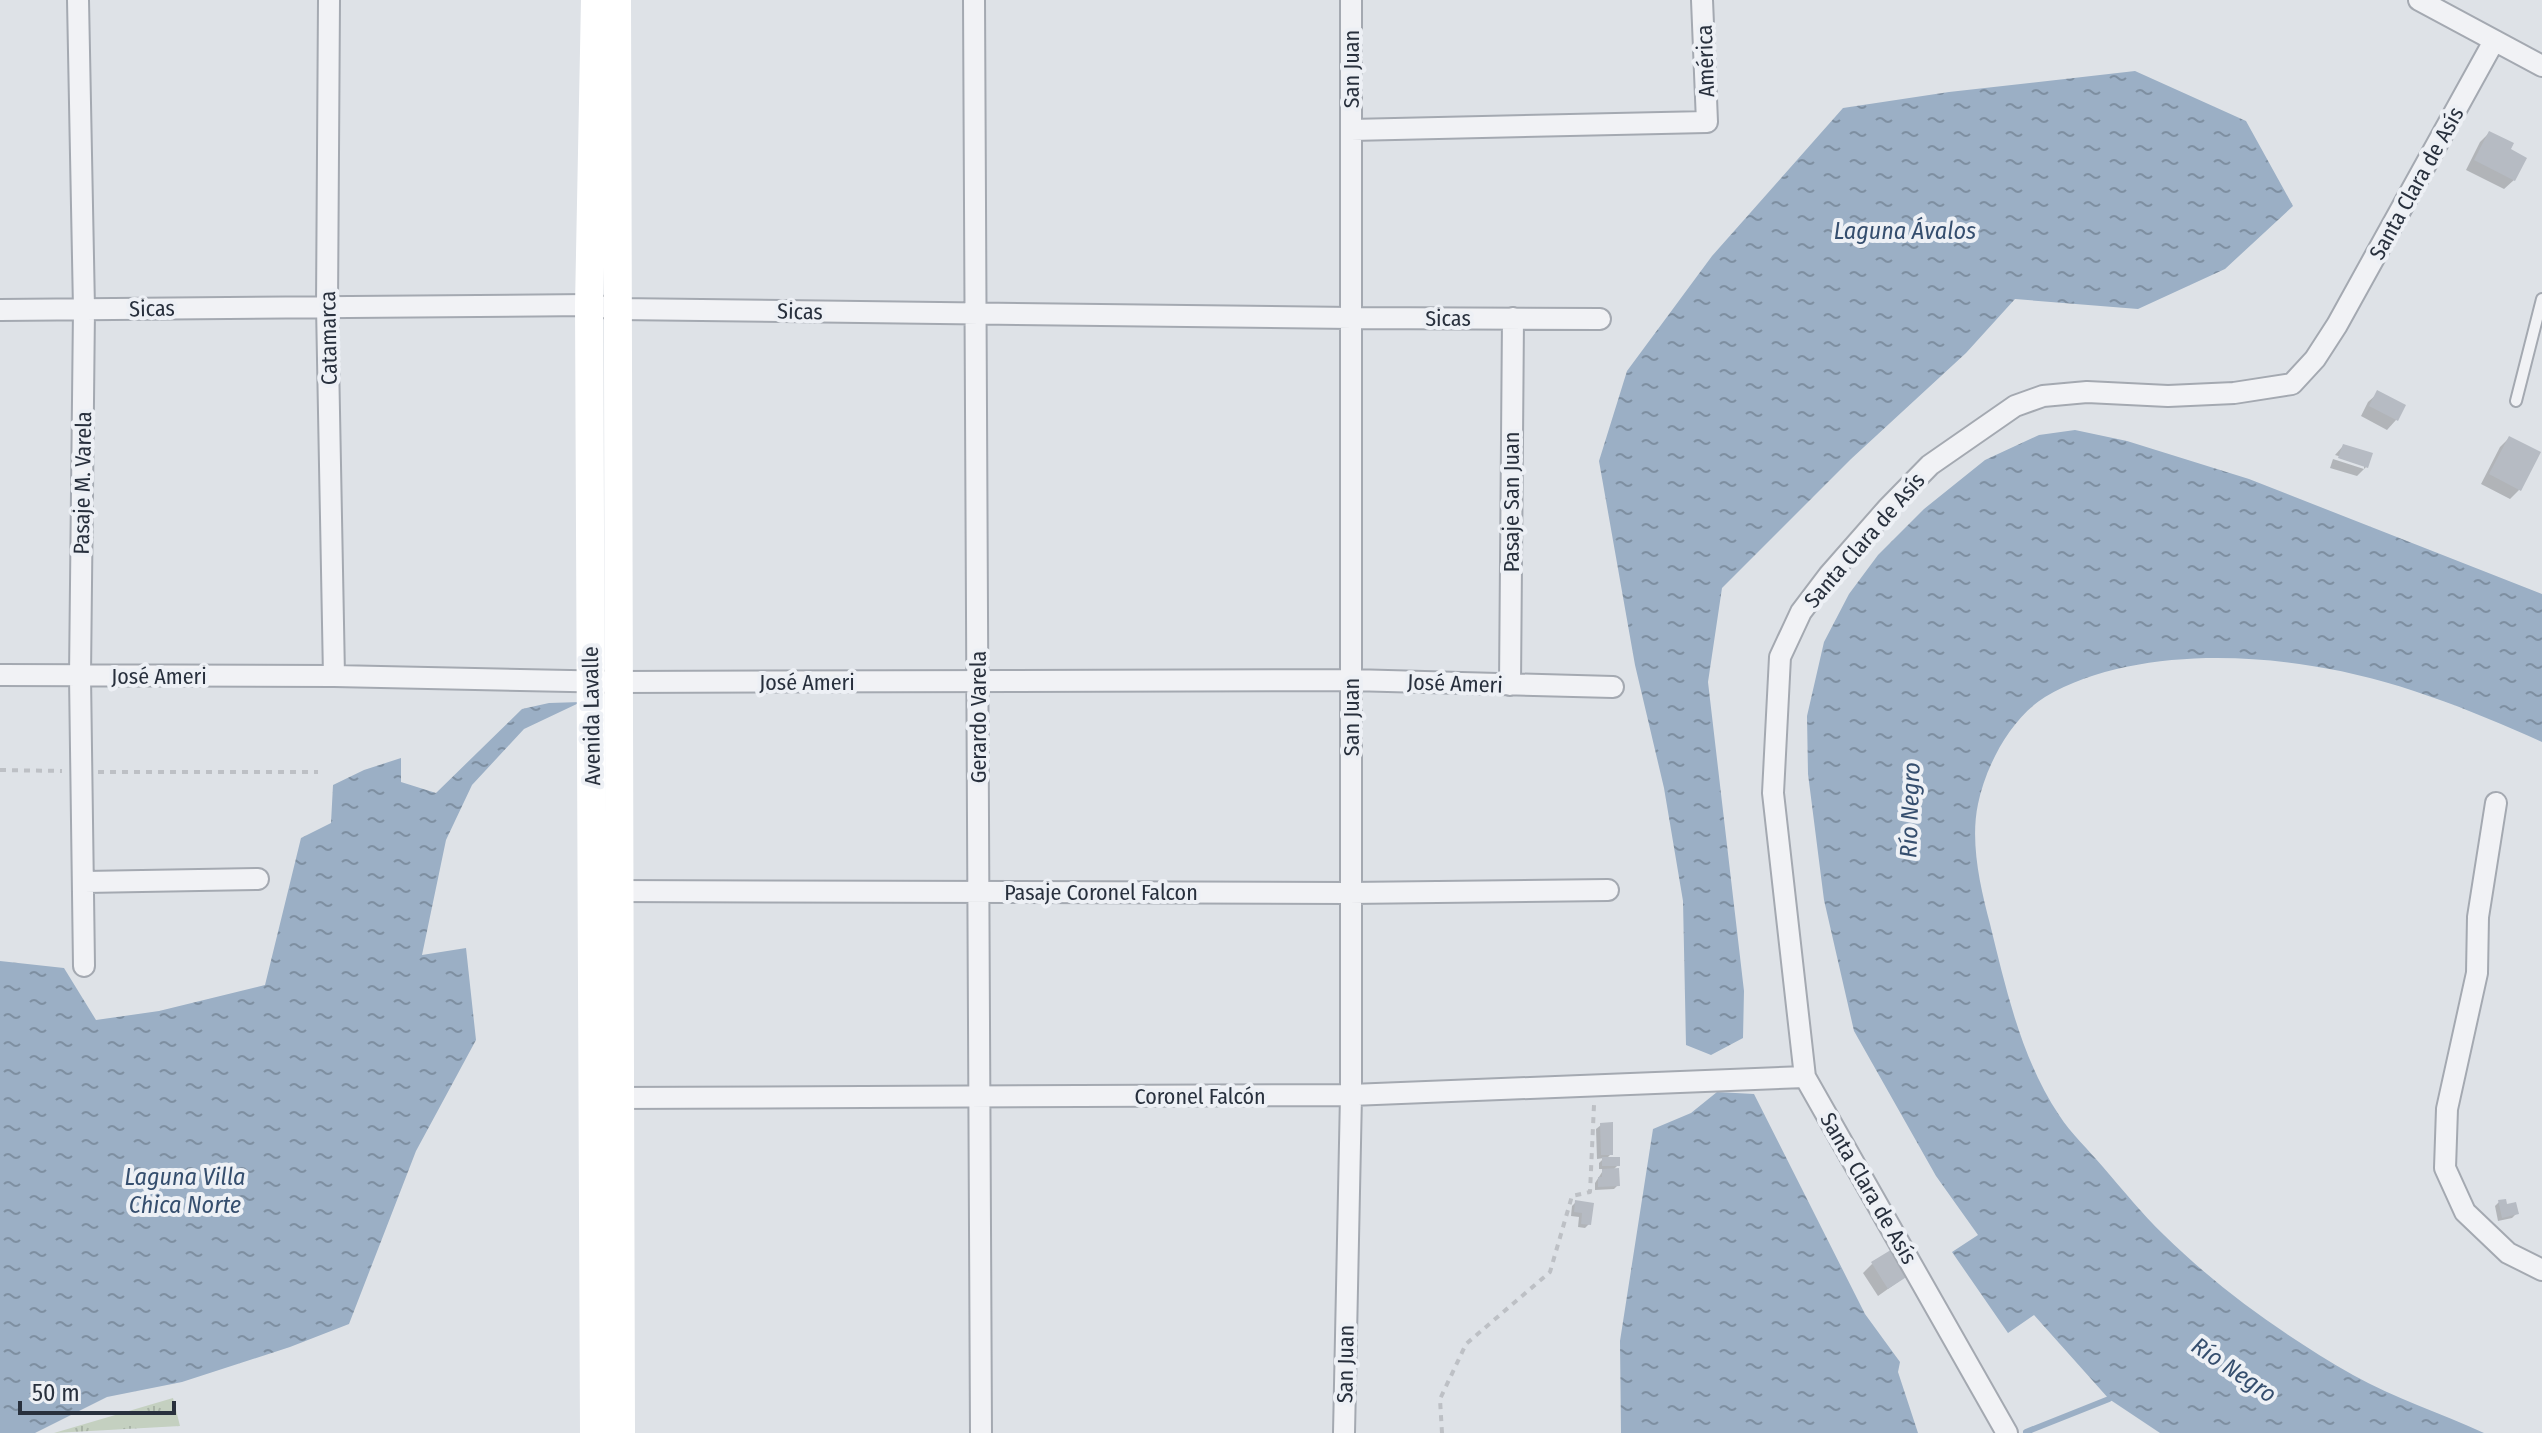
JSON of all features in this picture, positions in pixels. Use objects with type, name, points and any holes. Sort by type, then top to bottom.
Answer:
[{"type":"main road","name":"Avenida Lavalle","points":[[595,0],[589,305],[590,680],[606,891],[608,1098],[621,1433]]},
{"type":"main road","name":"Avenida Lavalle","points":[[606,891],[619,682],[617,0]]},
{"type":"main road","name":"Avenida Lavalle","points":[[594,1433],[608,1098]]},
{"type":"street","name":"Pasaje M. Varela","points":[[78,0],[84,309],[80,676],[84,966]]},
{"type":"street","name":"Catamarca","points":[[329,0],[327,306],[334,676]]},
{"type":"street","name":"Gerardo Varela","points":[[974,0],[981,1433]]},
{"type":"street","name":"San Juan","points":[[1344,1433],[1351,1095],[1351,0]]},
{"type":"street","name":"América","points":[[1351,130],[1707,122],[1702,0]]},
{"type":"street","points":[[2419,0],[2542,66]]},
{"type":"street","name":"Santa Clara de Asís","points":[[2007,1433],[1805,1077],[1773,793],[1780,657],[1801,612],[1887,509],[1930,465],[2015,406],[2043,396],[2087,392],[2234,393],[2292,384],[2315,359],[2337,325],[2494,41]]},
{"type":"street","name":"Sicas","points":[[0,310],[589,305],[618,309],[977,314],[1600,319]]},
{"type":"street","name":"Pasaje San Juan","points":[[1510,685],[1513,318]]},
{"type":"street","name":"José Ameri","points":[[0,675],[334,676],[619,682],[1351,680],[1613,687]]},
{"type":"street","points":[[2496,803],[2478,917],[2477,973],[2447,1109],[2445,1168],[2465,1212],[2508,1253],[2542,1270]]},
{"type":"street","points":[[85,882],[258,879]]},
{"type":"street","name":"Pasaje Coronel Falcon","points":[[606,891],[1349,893],[1608,890]]},
{"type":"street","name":"Coronel Falcón","points":[[608,1098],[1351,1095],[1805,1077]]},
{"type":"lane","points":[[2516,401],[2542,299]]},
{"type":"path","points":[[0,770],[318,772]]},
{"type":"path","points":[[1442,1433],[1440,1399],[1466,1344],[1550,1272],[1572,1196],[1590,1192],[1595,1087]]},
{"type":"green space","points":[[173,1398],[180,1426],[54,1433]]},
{"type":"water","name":"Laguna Ávalos","points":[[2135,71],[2246,121],[2293,206],[2225,269],[2138,309],[2015,299],[1966,353],[1851,459],[1722,588],[1708,682],[1744,991],[1743,1038],[1711,1055],[1686,1045],[1683,901],[1664,788],[1635,665],[1599,461],[1627,371],[1712,256],[1843,108],[1949,92]]},
{"type":"water","name":"Río Negro","points":[[2075,430],[2127,441],[2249,479],[2542,594],[2542,742],[2429,696],[2342,671],[2246,659],[2211,658],[2141,664],[2075,682],[2045,697],[2021,717],[2002,744],[1987,774],[1978,804],[1975,833],[1986,909],[2009,998],[2034,1070],[2069,1129],[2164,1235],[2254,1311],[2353,1375],[2484,1433],[2160,1433],[2109,1399],[2034,1315],[2008,1333],[1952,1252],[1978,1235],[1936,1176],[1854,1031],[1824,900],[1808,774],[1807,716],[1824,642],[1849,594],[1878,555],[1924,509],[1985,460],[2039,435]]},
{"type":"water","name":"Laguna Villa Chica Norte","points":[[581,702],[524,729],[472,785],[446,840],[422,955],[466,948],[476,1040],[416,1151],[349,1324],[182,1382],[107,1397],[35,1433],[0,1433],[0,961],[64,968],[96,1020],[159,1011],[265,985],[301,838],[331,823],[333,785],[364,770],[401,758],[401,782],[436,793],[522,709],[549,703]]},
{"type":"water","points":[[1717,1092],[1754,1094],[1865,1314],[1900,1362],[1898,1372],[1918,1433],[1621,1433],[1620,1341],[1653,1129],[1691,1113]]},
{"type":"building","points":[[2489,131],[2514,143],[2511,149],[2527,158],[2515,181],[2474,160]]},
{"type":"building","points":[[2377,390],[2406,405],[2398,421],[2369,406]]},
{"type":"building","points":[[2509,436],[2541,452],[2521,491],[2489,474]]},
{"type":"building","points":[[2343,444],[2373,453],[2368,468],[2338,458]]},
{"type":"building","points":[[1613,1122],[1613,1155],[1601,1155],[1600,1123]]},
{"type":"building","points":[[1602,1157],[1620,1157],[1620,1166],[1602,1166]]},
{"type":"building","points":[[1619,1168],[1620,1186],[1598,1187],[1602,1169]]},
{"type":"building","points":[[2506,1199],[2507,1204],[2516,1202],[2519,1214],[2502,1218],[2498,1200]]},
{"type":"building","points":[[1575,1200],[1594,1203],[1591,1225],[1581,1224],[1582,1213],[1574,1212]]},
{"type":"building","points":[[1894,1248],[1911,1274],[1888,1289],[1871,1262]]},
{"type":"waterway","points":[[2026,1432],[2109,1399]]}]
